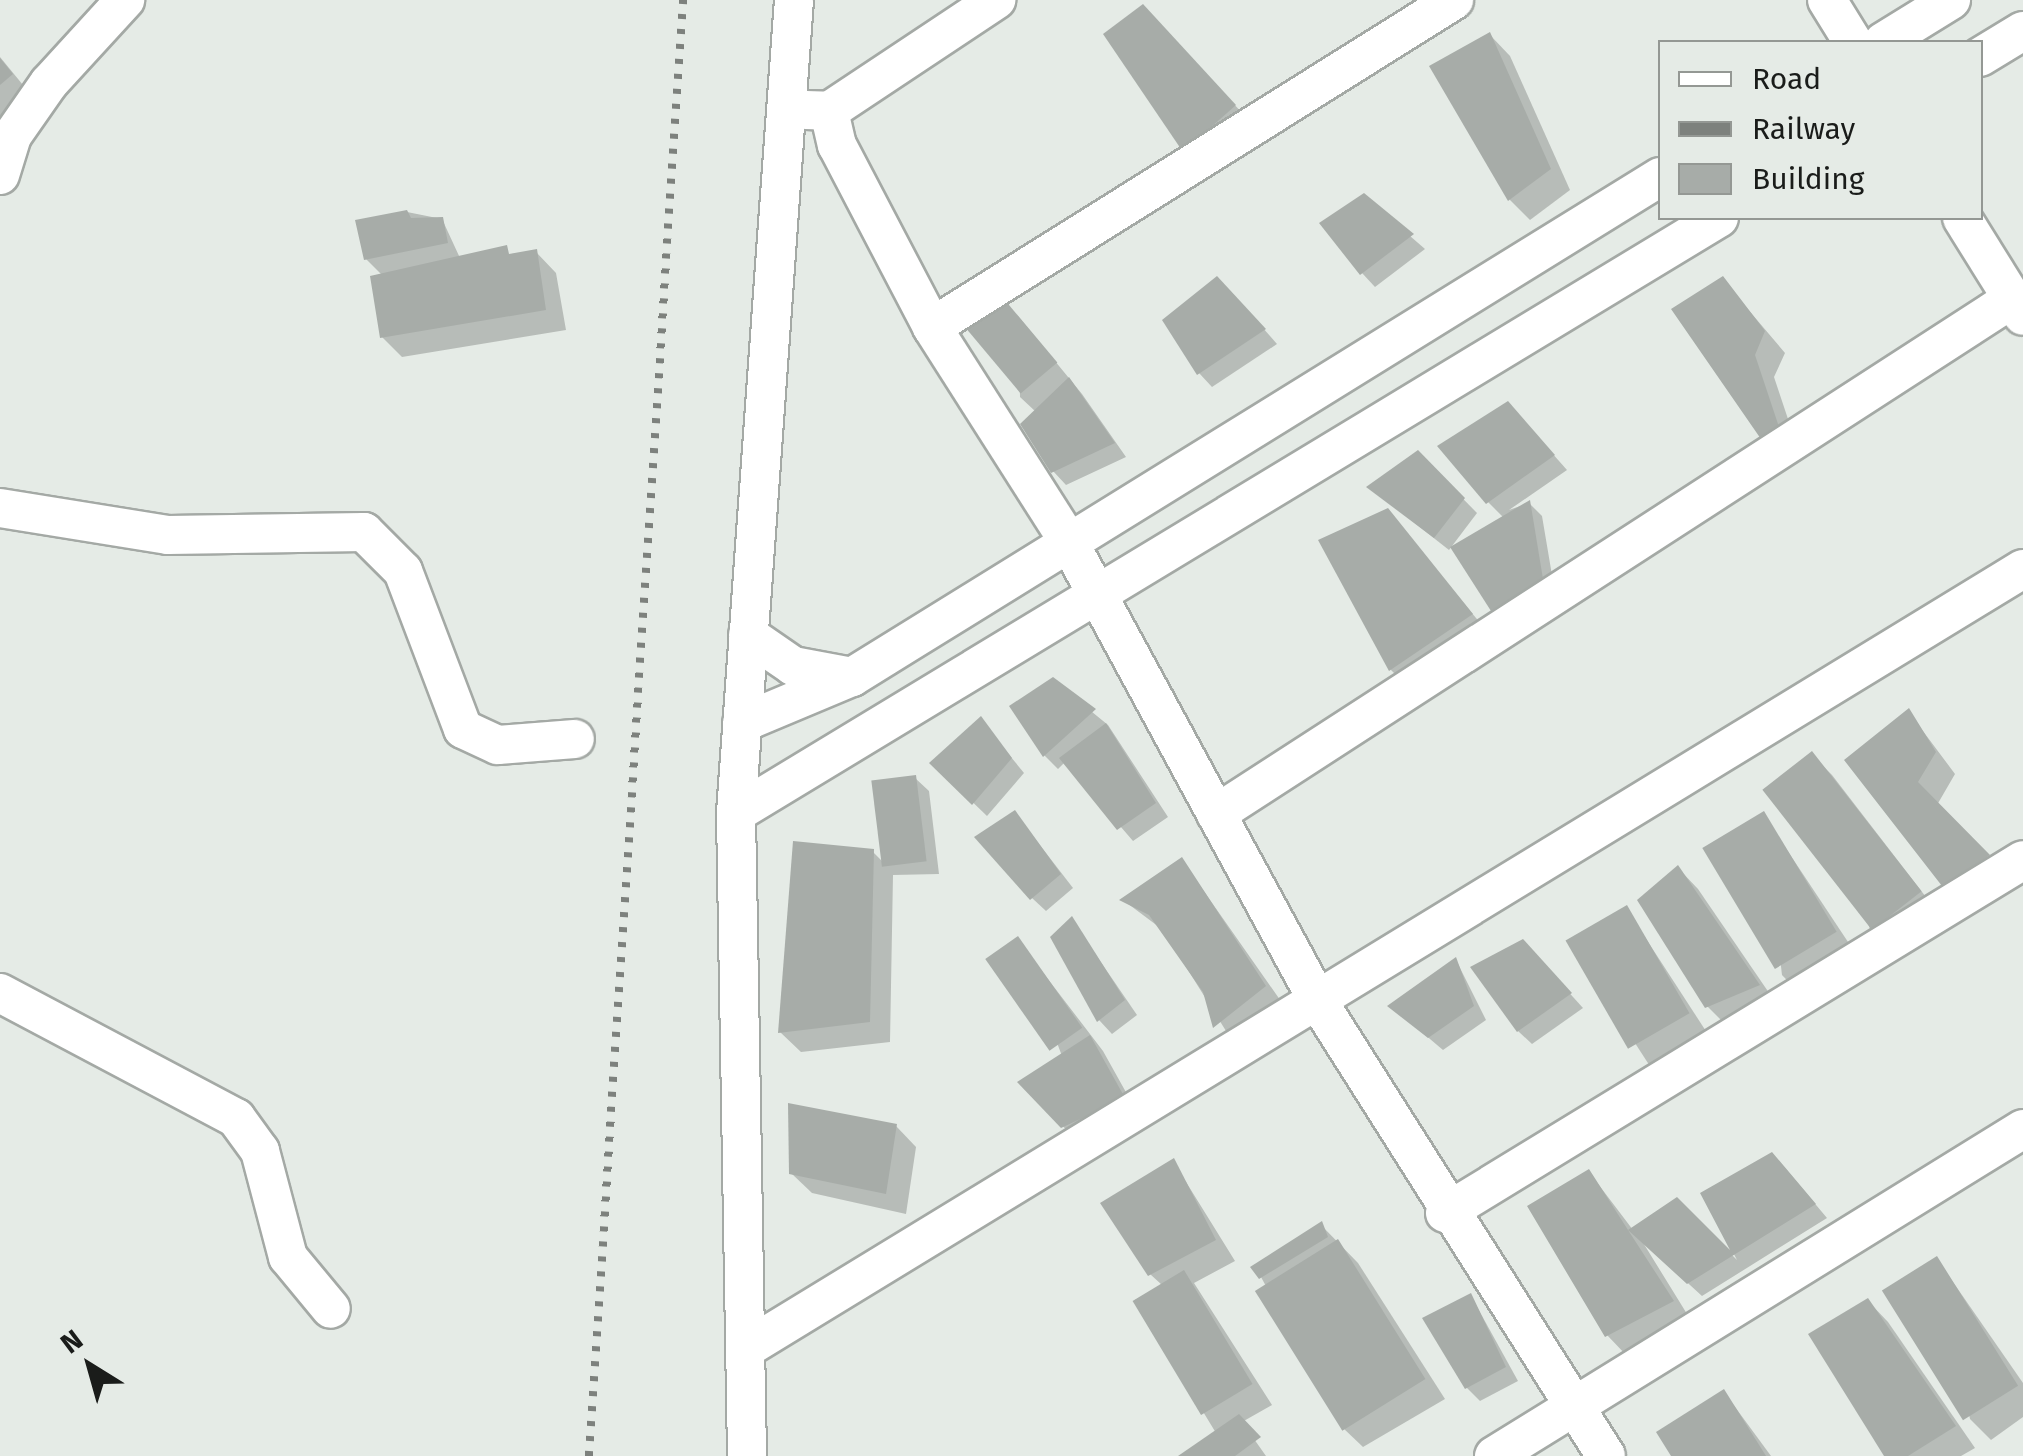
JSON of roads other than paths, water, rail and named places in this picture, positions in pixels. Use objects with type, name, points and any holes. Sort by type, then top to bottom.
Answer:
[{"type":"street","points":[[0,175],[6,140],[125,0]]},
{"type":"street","points":[[747,1456],[736,813],[794,0]]},
{"type":"street","points":[[788,108],[829,111],[996,0]]},
{"type":"street","points":[[932,327],[1454,0]]},
{"type":"street","points":[[1827,0],[1853,40]]},
{"type":"street","points":[[1886,40],[1951,0]]},
{"type":"street","points":[[1983,55],[2023,31]]},
{"type":"street","points":[[829,111],[837,146],[932,327],[1066,538],[1319,1003],[1445,1212],[1606,1456]]},
{"type":"street","points":[[742,724],[852,677],[1066,538],[1658,178]]},
{"type":"street","points":[[736,813],[1716,220]]},
{"type":"street","points":[[1216,814],[2018,307],[1963,220]]},
{"type":"street","points":[[0,508],[168,535],[364,532],[404,572],[463,730],[498,745],[575,739]]},
{"type":"street","points":[[744,1349],[1319,1003],[2023,569]]},
{"type":"street","points":[[748,636],[794,666],[852,677]]},
{"type":"street","points":[[1445,1212],[2023,860]]},
{"type":"street","points":[[0,993],[236,1118],[260,1151],[288,1257],[330,1309]]},
{"type":"street","points":[[1494,1456],[2023,1128]]},
{"type":"railway","points":[[589,1456],[683,0]]}]
